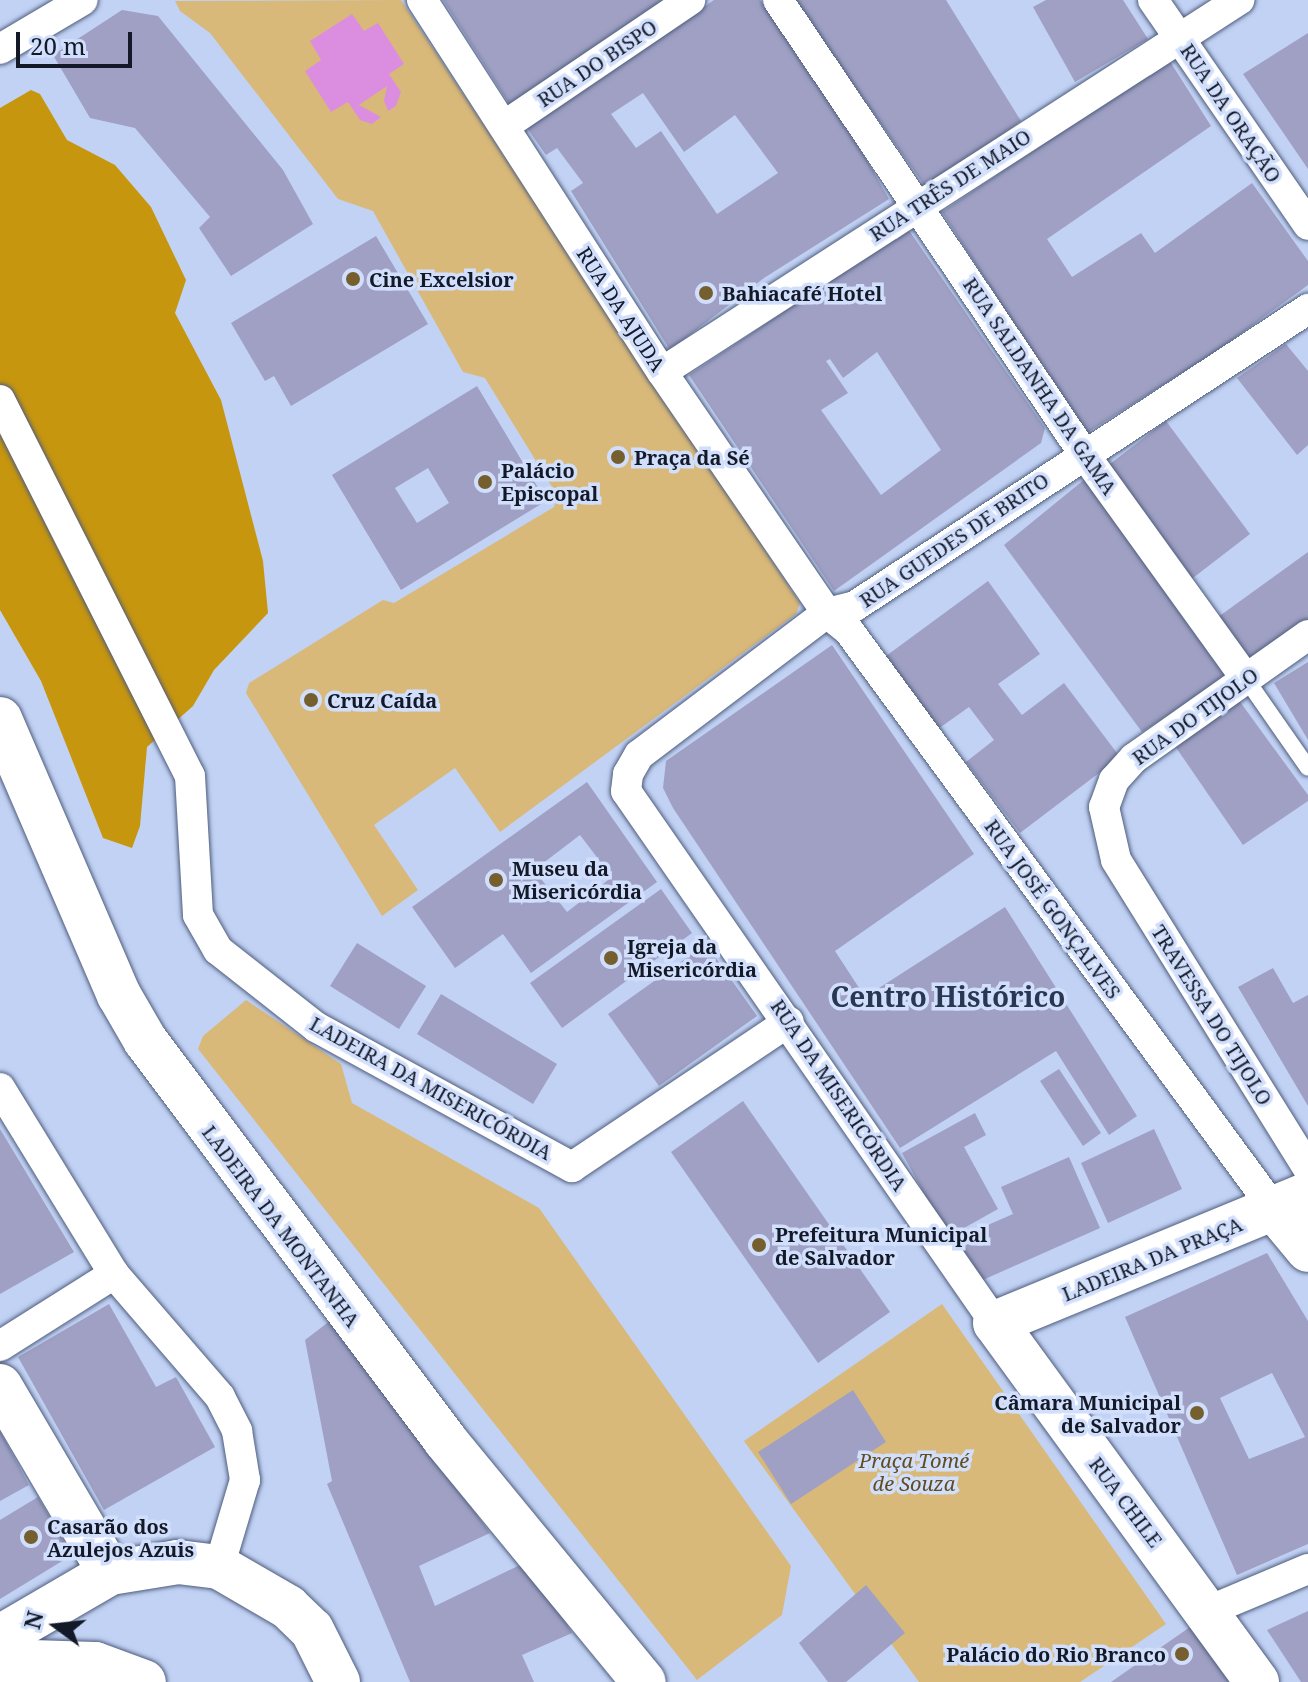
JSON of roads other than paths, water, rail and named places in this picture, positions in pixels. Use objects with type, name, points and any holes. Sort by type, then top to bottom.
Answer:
[{"type":"street","points":[[0,49],[83,0]]},
{"type":"street","name":"RUA DA AJUDA","points":[[422,0],[662,372],[827,613]]},
{"type":"street","name":"RUA DO BISPO","points":[[504,126],[690,0]]},
{"type":"street","name":"RUA SALDANHA DA GAMA","points":[[778,0],[1084,454],[1246,679]]},
{"type":"street","name":"RUA DA ORAÇÃO","points":[[1153,0],[1308,225]]},
{"type":"street","name":"RUA TRÊS DE MAIO","points":[[662,372],[1239,0]]},
{"type":"street","name":"RUA GUEDES DE BRITO","points":[[626,791],[639,755],[827,613],[855,606],[1308,309]]},
{"type":"street","name":"LADEIRA DA MISERICÓRDIA","points":[[0,400],[190,776],[198,915],[218,950],[316,1027],[572,1167],[789,1022]]},
{"type":"street","name":"RUA JOSÉ GONÇALVES","points":[[827,613],[849,631],[1291,1202]]},
{"type":"street","name":"RUA DO TIJOLO","points":[[1116,860],[1104,807],[1114,780],[1134,758],[1308,635]]},
{"type":"street","name":"LADEIRA DA MONTANHA","points":[[0,719],[119,995],[145,1040],[445,1440],[644,1682]]},
{"type":"street","name":"RUA DA MISERICÓRDIA","points":[[626,791],[995,1323]]},
{"type":"street","name":"TRAVESSA DO TIJOLO","points":[[1116,860],[1308,1169]]},
{"type":"street","points":[[0,1088],[114,1274],[220,1397],[237,1431],[245,1480],[219,1567]]},
{"type":"street","points":[[1291,1202],[1308,1250]]},
{"type":"street","name":"LADEIRA DA PRAÇA","points":[[995,1323],[1291,1202]]},
{"type":"street","points":[[0,1346],[114,1274]]},
{"type":"street","name":"RUA CHILE","points":[[995,1323],[1257,1682]]},
{"type":"street","points":[[0,1386],[110,1573]]},
{"type":"street","points":[[0,1637],[110,1573],[178,1562],[219,1567],[288,1607],[312,1630],[338,1682]]},
{"type":"street","points":[[1208,1611],[1308,1569]]},
{"type":"street","points":[[0,1661],[95,1664],[144,1682]]},
{"type":"lane","name":"RUA SALDANHA DA GAMA","points":[[1246,679],[1308,768]]},
{"type":"place","name":"Cine Excelsior","points":[[353,279]]},
{"type":"place","name":"Bahiacafé Hotel","points":[[706,293]]},
{"type":"place","name":"Praça da Sé","points":[[618,457]]},
{"type":"place","name":"Palácio Episcopal","points":[[485,482]]},
{"type":"place","name":"Cruz Caída","points":[[311,700]]},
{"type":"place","name":"Museu da Misericórdia","points":[[496,880]]},
{"type":"place","name":"Igreja da Misericórdia","points":[[611,958]]},
{"type":"place","name":"Prefeitura Municipal de Salvador","points":[[759,1245]]},
{"type":"place","name":"Câmara Municipal de Salvador","points":[[1197,1413]]},
{"type":"place","name":"Casarão dos Azulejos Azuis","points":[[31,1537]]},
{"type":"place","name":"Palácio do Rio Branco","points":[[1182,1654]]},
{"type":"district","name":"Centro Histórico","points":[[948,996]]},
{"type":"park label","name":"Praça Tomé de Souza","points":[[914,1472]]}]
